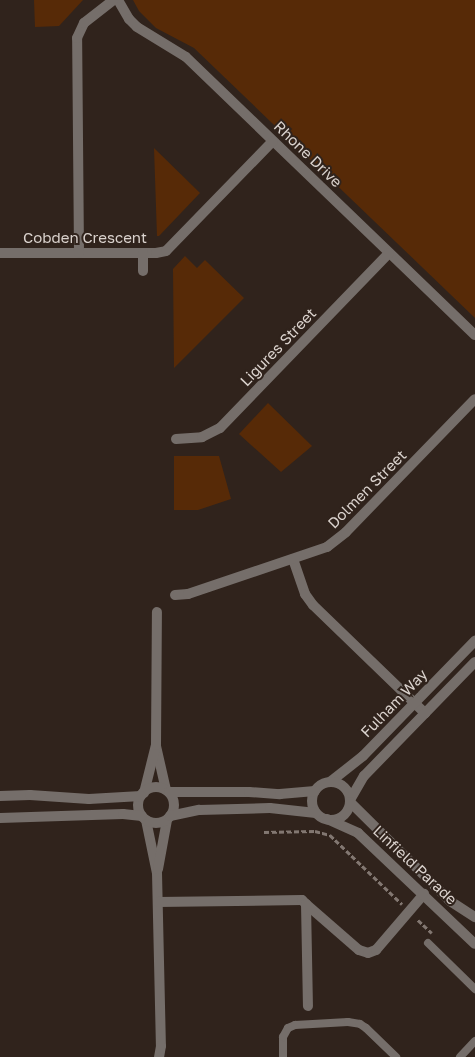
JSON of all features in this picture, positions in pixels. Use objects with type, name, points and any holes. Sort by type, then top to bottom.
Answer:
[{"type":"street","points":[[79,253],[77,38],[84,23],[113,0]]},
{"type":"street","name":"Rhone Drive","points":[[118,0],[129,19],[137,27],[186,57],[475,335]]},
{"type":"street","name":"Cobden Crescent","points":[[0,253],[161,252],[170,248],[274,142]]},
{"type":"street","points":[[143,253],[143,271]]},
{"type":"street","name":"Ligures Street","points":[[176,439],[202,437],[220,428],[389,253]]},
{"type":"street","name":"Dolmen Street","points":[[174,595],[188,594],[327,547],[346,532],[475,399]]},
{"type":"street","points":[[293,559],[305,594],[313,605],[426,713]]},
{"type":"street","points":[[157,612],[156,745],[168,791],[174,806],[169,818],[157,873]]},
{"type":"street","name":"Fulham Way","points":[[330,782],[363,756],[475,641]]},
{"type":"street","name":"Fulham Way","points":[[350,801],[364,776],[475,662]]},
{"type":"street","points":[[156,745],[138,806],[144,818],[157,873],[161,1046],[159,1057]]},
{"type":"street","points":[[0,818],[123,814],[144,818],[156,823],[199,810],[270,808],[316,813],[327,819],[340,818],[348,808],[350,801],[346,789],[341,785],[330,782],[324,783],[315,791],[312,802],[316,813]]},
{"type":"street","points":[[0,796],[30,795],[89,799],[142,794],[154,787],[168,791],[280,794],[315,791]]},
{"type":"street","name":"Linfield Parade","points":[[350,801],[450,901],[475,916]]},
{"type":"street","name":"Linfield Parade","points":[[327,819],[358,833],[475,944]]},
{"type":"street","points":[[158,902],[302,900],[359,950],[368,953],[376,950],[424,894]]},
{"type":"street","points":[[306,904],[308,1006]]},
{"type":"lane","points":[[428,943],[475,989]]},
{"type":"lane","points":[[284,1057],[283,1037],[288,1028],[294,1025],[348,1022],[360,1024],[366,1028],[396,1057]]},
{"type":"lane","points":[[460,1057],[475,1041]]},
{"type":"path","points":[[264,832],[315,831],[330,835],[435,936]]},
{"type":"shaded area","points":[[34,0],[83,0],[59,26],[35,27]]},
{"type":"shaded area","points":[[133,0],[475,0],[475,318],[194,48],[156,28],[139,11]]},
{"type":"shaded area","points":[[154,148],[200,193],[159,236],[157,236]]},
{"type":"shaded area","points":[[185,256],[197,268],[205,260],[244,298],[174,368],[173,269]]},
{"type":"shaded area","points":[[268,403],[312,446],[281,472],[239,434]]},
{"type":"shaded area","points":[[174,456],[219,456],[231,499],[198,510],[174,510]]}]
